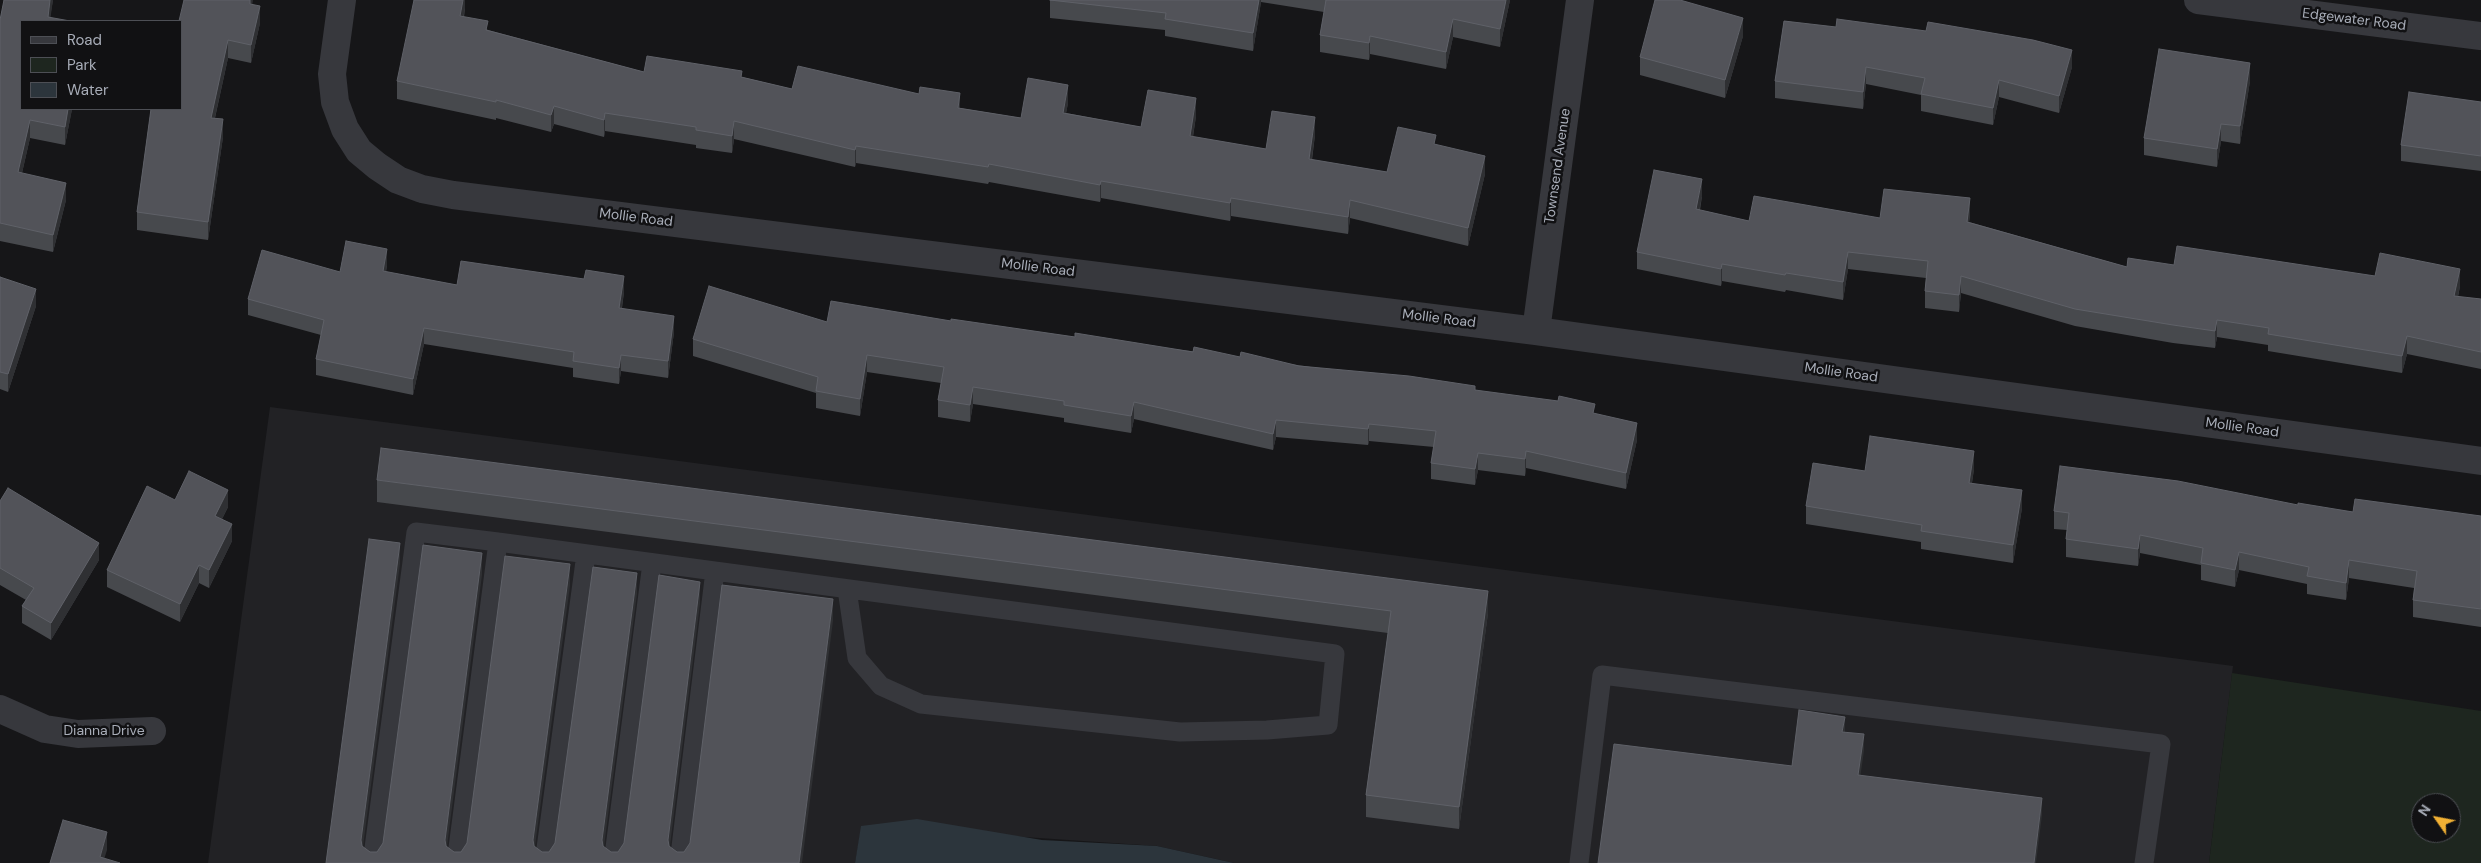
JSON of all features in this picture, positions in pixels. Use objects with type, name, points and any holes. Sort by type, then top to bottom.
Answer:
[{"type":"street","name":"Mollie Road","points":[[342,0],[332,74],[335,102],[345,129],[359,151],[377,166],[398,180],[422,189],[453,195],[1536,331],[2481,461]]},
{"type":"street","name":"Townsend Avenue","points":[[1536,331],[1580,0]]},
{"type":"street","name":"Edgewater Road","points":[[2198,0],[2481,36]]},
{"type":"street","name":"Dianna Drive","points":[[0,709],[45,729],[78,734],[152,731]]},
{"type":"lane","points":[[372,863],[416,532],[498,542],[1335,654],[1328,725],[1267,730],[1180,732],[921,704],[881,686],[857,658],[847,589]]},
{"type":"lane","points":[[456,863],[498,542]]},
{"type":"lane","points":[[544,863],[586,554]]},
{"type":"lane","points":[[613,863],[652,563]]},
{"type":"lane","points":[[678,863],[715,571]]},
{"type":"lane","points":[[1578,863],[1602,675],[2161,744],[2144,863]]},
{"type":"shaded area","points":[[270,407],[2233,666],[2209,863],[1234,863],[1157,846],[862,826],[855,863],[208,863]]},
{"type":"green space","points":[[2232,673],[2481,711],[2481,863],[2209,863]]},
{"type":"water","points":[[917,819],[1042,840],[1157,846],[1234,863],[855,863],[861,826]]},
{"type":"building","points":[[4,0],[50,0],[48,17],[64,20],[20,20],[20,110],[68,110],[65,127],[30,120],[18,172],[66,183],[53,235],[0,223],[0,20]]},
{"type":"building","points":[[184,0],[250,0],[250,4],[260,6],[251,45],[228,40],[211,118],[223,119],[208,222],[137,212],[151,110],[182,110],[182,20],[179,20]]},
{"type":"building","points":[[414,0],[463,0],[460,16],[488,21],[486,30],[644,72],[647,56],[742,71],[741,77],[792,89],[798,66],[919,94],[920,87],[960,93],[958,108],[1021,118],[1028,78],[1068,85],[1063,113],[1141,127],[1148,90],[1196,98],[1190,136],[1266,149],[1272,111],[1315,117],[1309,159],[1387,172],[1398,127],[1436,135],[1434,144],[1485,156],[1468,228],[1350,200],[1348,217],[1231,198],[1230,203],[1101,181],[1100,185],[989,164],[988,167],[856,146],[855,150],[734,121],[732,136],[696,130],[696,127],[605,113],[604,120],[554,106],[551,115],[496,100],[496,102],[397,81]]},
{"type":"building","points":[[1050,0],[1259,0],[1253,33],[1165,19],[1166,13]]},
{"type":"building","points":[[1326,0],[1506,0],[1500,29],[1453,19],[1446,52],[1370,36],[1369,43],[1320,35]]},
{"type":"building","points":[[1655,0],[1680,0],[1743,18],[1725,80],[1640,57]]},
{"type":"building","points":[[1837,19],[1926,31],[1928,22],[2033,40],[2072,50],[2059,96],[1999,80],[1993,108],[1921,94],[1925,78],[1866,67],[1863,92],[1775,81],[1784,21],[1836,27]]},
{"type":"building","points":[[2159,49],[2250,63],[2240,126],[2221,124],[2217,149],[2144,138]]},
{"type":"building","points":[[2409,92],[2481,102],[2481,156],[2401,145]]},
{"type":"building","points":[[1654,170],[1702,179],[1696,209],[1749,221],[1754,196],[1880,218],[1884,189],[1970,198],[1967,222],[2127,267],[2128,258],[2174,265],[2177,246],[2375,276],[2380,253],[2460,269],[2454,296],[2481,299],[2481,352],[2407,336],[2402,356],[2268,334],[2269,328],[2217,320],[2215,331],[2173,325],[2075,309],[1961,276],[1959,295],[1925,291],[1928,261],[1848,252],[1843,282],[1786,273],[1785,275],[1722,264],[1721,269],[1637,252]]},
{"type":"building","points":[[346,241],[387,249],[383,271],[457,285],[461,261],[584,279],[586,270],[624,276],[619,308],[674,316],[668,361],[621,355],[619,368],[573,361],[574,352],[424,328],[413,379],[316,359],[324,320],[248,299],[262,250],[340,272]]},
{"type":"building","points":[[0,277],[36,289],[8,374],[0,372]]},
{"type":"building","points":[[709,286],[827,322],[831,301],[951,321],[951,319],[1075,337],[1075,333],[1193,352],[1194,347],[1240,357],[1241,352],[1299,366],[1409,376],[1475,386],[1475,390],[1558,401],[1559,396],[1595,404],[1593,413],[1637,423],[1626,473],[1526,451],[1525,459],[1478,453],[1475,469],[1431,463],[1436,431],[1369,424],[1368,429],[1276,420],[1273,434],[1134,402],[1131,416],[1064,405],[1064,401],[973,387],[970,405],[938,400],[944,367],[867,355],[860,399],[816,391],[818,377],[693,339]]},
{"type":"building","points":[[1870,436],[1974,451],[1969,483],[2022,490],[2013,545],[1921,531],[1922,525],[1806,506],[1813,463],[1865,471]]},
{"type":"building","points":[[381,448],[1488,591],[1459,807],[1366,795],[1391,611],[377,480]]},
{"type":"building","points":[[2060,466],[2178,481],[2298,505],[2298,503],[2353,512],[2355,499],[2481,516],[2481,609],[2413,600],[2417,571],[2349,560],[2346,583],[2307,576],[2309,567],[2239,552],[2235,570],[2201,563],[2203,548],[2140,535],[2138,549],[2066,539],[2069,513],[2054,511]]},
{"type":"building","points":[[189,471],[228,490],[215,516],[232,524],[209,570],[199,565],[180,604],[107,570],[147,486],[175,500]]},
{"type":"building","points":[[8,488],[99,543],[51,623],[22,606],[34,588],[0,568],[0,501]]},
{"type":"building","points":[[369,539],[400,543],[361,840],[362,846],[370,852],[377,852],[383,843],[423,545],[482,553],[445,840],[446,846],[454,852],[461,852],[467,843],[505,556],[570,564],[533,840],[534,846],[542,852],[549,852],[555,843],[593,567],[637,573],[602,840],[603,846],[611,852],[618,852],[624,843],[659,575],[700,582],[668,840],[669,846],[677,852],[684,852],[690,843],[722,585],[833,599],[799,863],[326,863]]},
{"type":"building","points":[[1799,710],[1845,717],[1842,732],[1864,734],[1858,775],[2042,798],[2034,863],[1598,863],[1614,744],[1792,766]]},
{"type":"building","points":[[63,820],[107,832],[100,857],[120,863],[50,863]]}]
